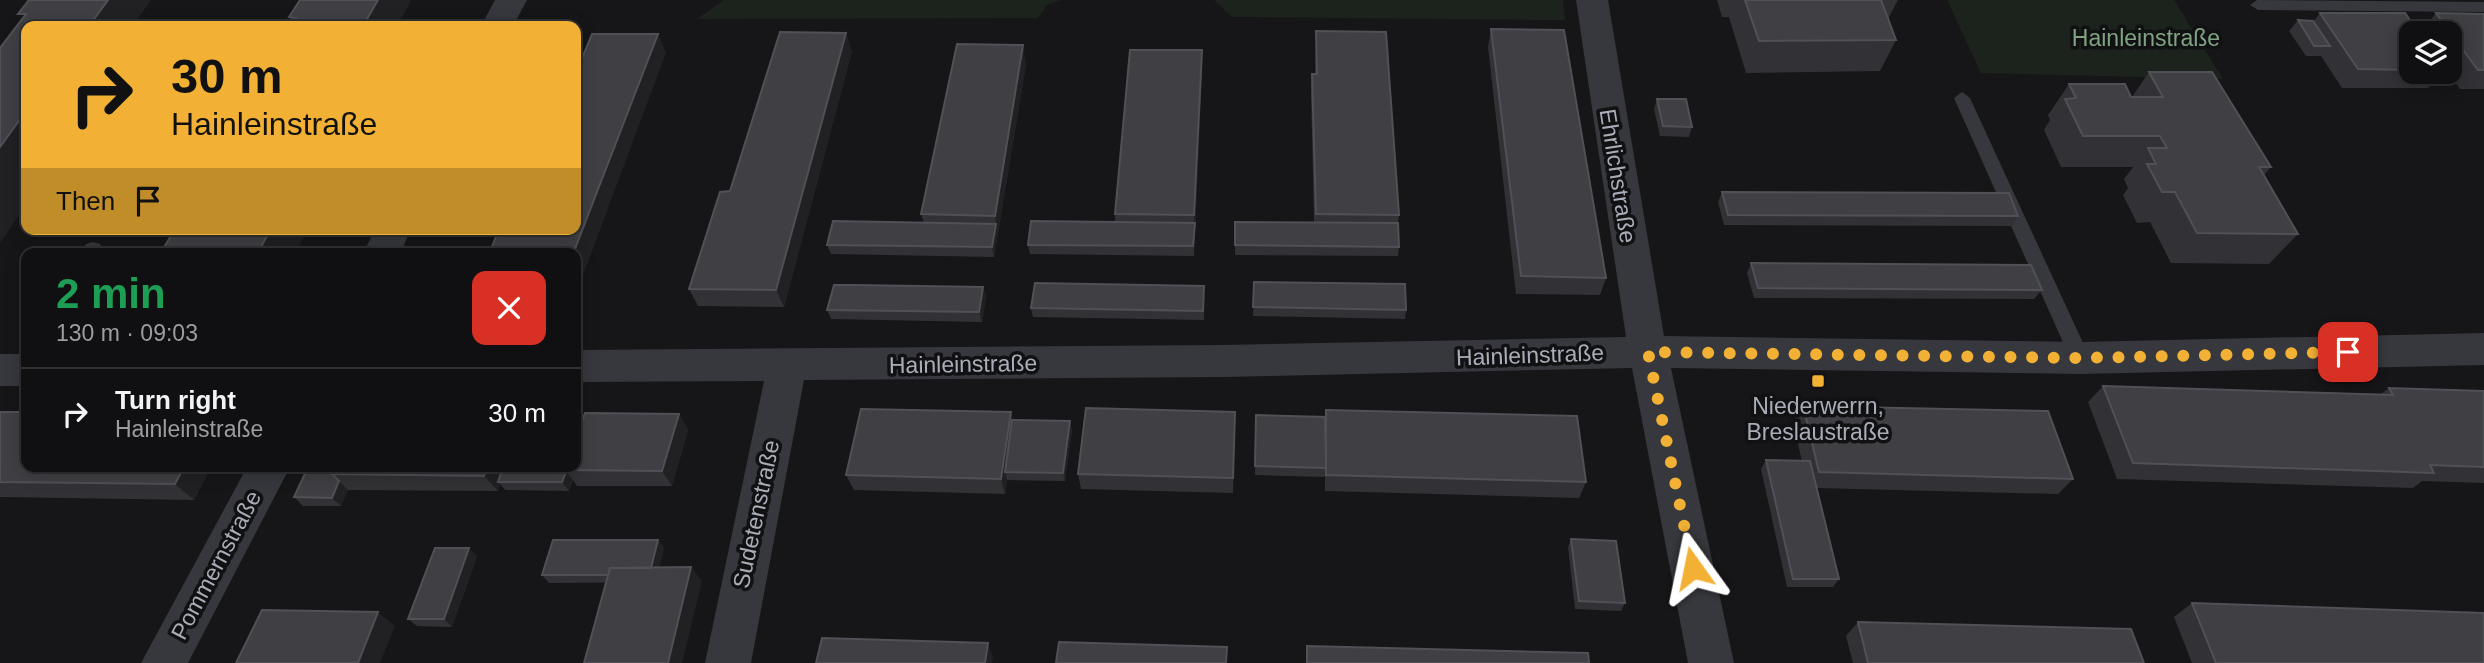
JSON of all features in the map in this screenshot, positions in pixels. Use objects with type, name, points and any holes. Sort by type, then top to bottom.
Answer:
[{"type":"street","points":[[500,21],[511,0]]},
{"type":"street","name":"Ehrlichstraße","points":[[1592,0],[1637,296],[1711,663]]},
{"type":"street","name":"Hainleinstraße","points":[[581,366],[1221,362],[1648,352],[2080,358],[2484,349]]},
{"type":"street","name":"Sudetenstraße","points":[[727,663],[787,366]]},
{"type":"street","name":"Pommernstraße","points":[[164,663],[266,472]]},
{"type":"lane","points":[[2258,5],[2484,6]]},
{"type":"lane","points":[[1962,98],[2080,358]]},
{"type":"green space","points":[[724,0],[1060,0],[1047,5],[1038,18],[697,19]]},
{"type":"green space","points":[[1214,0],[1563,0],[1565,20],[1232,17]]},
{"type":"green space","name":"Hainleinstraße","points":[[1947,0],[2174,0],[2223,79],[1981,73]]},
{"type":"building","points":[[29,0],[108,0],[93,21],[21,21],[21,118],[0,147],[0,48],[26,14],[18,14]]},
{"type":"building","points":[[300,0],[378,0],[366,21],[294,21],[296,18],[289,17]]},
{"type":"building","points":[[1745,0],[1881,0],[1896,40],[1759,41]]},
{"type":"building","points":[[2320,13],[2405,13],[2411,21],[2399,21],[2399,70],[2358,69]]},
{"type":"building","points":[[2436,13],[2484,14],[2484,70],[2478,70],[2462,48],[2462,21],[2442,21]]},
{"type":"building","points":[[2298,20],[2313,21],[2330,46],[2314,46]]},
{"type":"building","points":[[1491,29],[1564,30],[1606,278],[1521,276]]},
{"type":"building","points":[[1316,31],[1386,32],[1399,215],[1316,214],[1312,74],[1317,74]]},
{"type":"building","points":[[780,32],[846,33],[776,290],[689,289],[720,192],[730,191]]},
{"type":"building","points":[[592,34],[658,34],[581,233],[581,61]]},
{"type":"building","points":[[957,44],[1023,45],[995,216],[921,214]]},
{"type":"building","points":[[1130,50],[1202,50],[1194,215],[1115,214]]},
{"type":"building","points":[[2149,72],[2212,72],[2271,167],[2259,167],[2298,234],[2197,233],[2175,192],[2162,192],[2147,164],[2156,164],[2148,148],[2167,148],[2160,136],[2083,136],[2065,99],[2076,98],[2069,84],[2125,84],[2131,97],[2163,97]]},
{"type":"building","points":[[1657,99],[1686,99],[1692,127],[1663,126]]},
{"type":"building","points":[[1722,192],[2009,193],[2018,216],[1728,215]]},
{"type":"building","points":[[833,221],[996,224],[992,247],[827,245]]},
{"type":"building","points":[[1031,221],[1195,223],[1193,246],[1028,245]]},
{"type":"building","points":[[1235,222],[1398,223],[1399,247],[1235,245]]},
{"type":"building","points":[[171,235],[268,235],[260,248],[164,248]]},
{"type":"building","points":[[497,235],[580,235],[575,248],[491,248]]},
{"type":"building","points":[[1751,263],[2031,265],[2042,290],[1758,288]]},
{"type":"building","points":[[1254,282],[1405,284],[1406,310],[1253,307]]},
{"type":"building","points":[[1035,283],[1204,286],[1203,311],[1031,308]]},
{"type":"building","points":[[834,285],[983,287],[979,312],[827,310]]},
{"type":"building","points":[[2103,386],[2393,395],[2389,388],[2484,391],[2484,467],[2430,465],[2434,473],[2133,463]]},
{"type":"building","points":[[1803,406],[2048,411],[2073,479],[1819,472]]},
{"type":"building","points":[[1086,408],[1235,412],[1233,478],[1078,474]]},
{"type":"building","points":[[861,409],[1011,412],[1001,479],[846,475]]},
{"type":"building","points":[[1326,410],[1577,416],[1586,482],[1326,475]]},
{"type":"building","points":[[0,412],[21,412],[21,472],[181,472],[175,484],[0,482]]},
{"type":"building","points":[[585,413],[679,414],[662,471],[581,470],[581,424]]},
{"type":"building","points":[[1256,415],[1325,417],[1326,468],[1255,466]]},
{"type":"building","points":[[1012,420],[1070,421],[1063,473],[1005,472]]},
{"type":"building","points":[[1766,460],[1810,461],[1839,579],[1793,579]]},
{"type":"building","points":[[306,472],[333,472],[339,481],[332,498],[294,497]]},
{"type":"building","points":[[333,472],[485,472],[484,476],[332,474]]},
{"type":"building","points":[[501,472],[566,472],[562,482],[498,482]]},
{"type":"building","points":[[1571,539],[1616,541],[1625,603],[1579,601]]},
{"type":"building","points":[[553,540],[658,540],[651,568],[610,568],[608,575],[542,575]]},
{"type":"building","points":[[435,548],[469,548],[444,619],[408,619]]},
{"type":"building","points":[[691,567],[668,663],[584,663],[610,568]]},
{"type":"building","points":[[2192,603],[2484,613],[2484,663],[2216,663]]},
{"type":"building","points":[[262,610],[378,612],[358,663],[236,663]]},
{"type":"building","points":[[1858,622],[2131,629],[2144,663],[1868,663]]},
{"type":"building","points":[[822,638],[988,643],[985,663],[816,663]]},
{"type":"building","points":[[1059,642],[1227,647],[1226,663],[1056,663]]},
{"type":"building","points":[[1307,646],[1588,653],[1589,663],[1307,663]]},
{"type":"place","name":"Niederwerrn, Breslaustraße","points":[[1818,381]]},
{"type":"route","points":[[1693,568],[1648,352],[2080,358],[2348,352]]}]
